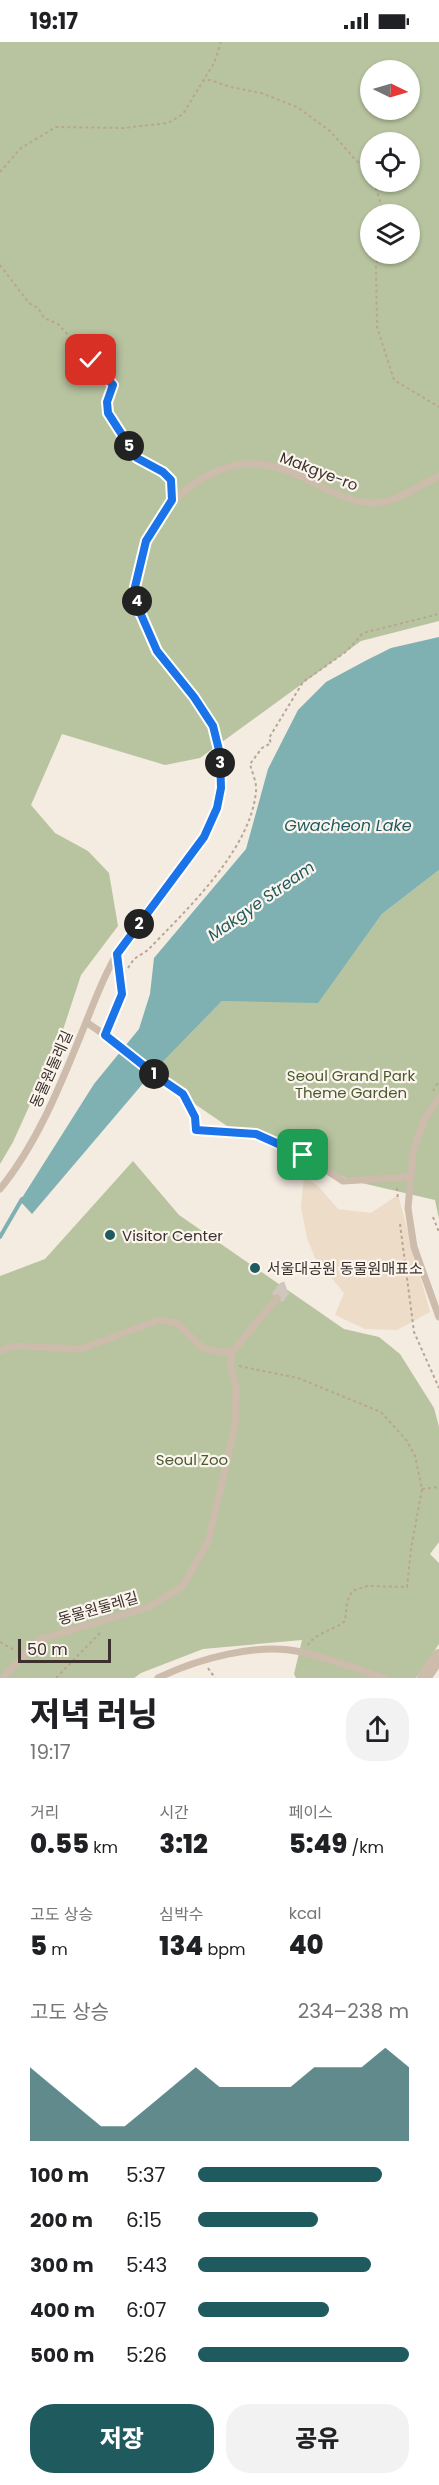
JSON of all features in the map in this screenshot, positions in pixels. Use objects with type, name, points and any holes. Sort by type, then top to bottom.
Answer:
[{"type":"street","points":[[424,1678],[439,1656]]},
{"type":"lane","name":"Makgye-ro","points":[[117,954],[204,837],[217,808],[221,788],[220,754],[213,726],[194,697],[157,651],[139,610],[135,587],[146,541],[172,500],[198,481],[220,469],[246,462],[277,467],[337,495],[374,503],[400,495],[439,476]]},
{"type":"lane","points":[[105,1035],[122,994],[117,954]]},
{"type":"lane","name":"동물원둘레길","points":[[0,1190],[35,1137],[117,954]]},
{"type":"lane","points":[[86,1022],[183,1094],[195,1117],[196,1130],[256,1134],[303,1155],[343,1181],[410,1177]]},
{"type":"lane","points":[[439,1098],[424,1120],[413,1152],[408,1208],[414,1247],[439,1317]]},
{"type":"lane","points":[[0,1351],[14,1346],[81,1348],[159,1320],[177,1323],[203,1348],[217,1352],[232,1352],[277,1298]]},
{"type":"lane","name":"동물원둘레길","points":[[3,1678],[38,1640],[149,1607],[182,1587],[208,1542],[235,1426],[236,1386],[230,1365],[232,1352]]},
{"type":"lane","points":[[158,1678],[208,1658],[275,1648],[303,1653],[384,1678]]},
{"type":"path","points":[[0,172],[21,148],[56,127],[124,128],[168,123],[183,114],[214,63],[221,42]]},
{"type":"path","points":[[202,81],[210,80],[230,87],[261,93],[297,107],[330,131],[360,165]]},
{"type":"path","points":[[377,264],[377,327],[394,380],[439,407]]},
{"type":"path","points":[[0,265],[29,303],[38,308],[44,318],[58,324],[67,334],[87,347],[91,360],[113,385],[107,402],[108,413],[137,458],[163,472],[171,480],[172,500]]},
{"type":"path","points":[[120,978],[134,959],[148,950],[209,885],[237,842],[249,820],[256,790],[249,764],[262,748],[271,744],[269,738],[303,682],[347,651],[363,633],[439,614]]},
{"type":"path","points":[[434,1217],[439,1232]]},
{"type":"path","points":[[230,1365],[298,1378],[381,1412],[407,1441],[415,1456],[422,1489],[407,1587],[367,1586],[352,1591],[347,1602],[345,1621],[335,1629],[319,1634],[310,1641],[303,1653]]},
{"type":"path","points":[[422,1489],[439,1487]]},
{"type":"path","points":[[56,1678],[117,1616]]},
{"type":"path","points":[[0,1642],[23,1657]]},
{"type":"path","points":[[208,1668],[215,1678]]},
{"type":"green space","points":[[0,42],[439,42],[439,621],[361,641],[200,758],[165,765],[62,734],[31,805],[55,833],[88,851],[109,873],[118,926],[81,975],[61,1036],[13,1142],[0,1164]]},
{"type":"green space","name":"Seoul Grand Park Theme Garden","points":[[439,870],[439,1219],[435,1200],[353,1181],[227,1126],[151,1074],[222,1001],[318,1002],[382,914]]},
{"type":"green space","name":"Seoul Zoo","points":[[133,1161],[179,1215],[344,1329],[379,1337],[400,1354],[434,1408],[439,1427],[439,1542],[430,1554],[439,1563],[439,1644],[416,1678],[296,1678],[294,1674],[302,1640],[203,1649],[141,1673],[134,1678],[0,1678],[0,1276],[45,1259]]},
{"type":"shaded area","points":[[304,1176],[318,1186],[338,1209],[371,1213],[398,1195],[430,1312],[397,1330],[365,1329],[335,1315],[344,1293],[315,1258],[307,1238],[301,1207]]},
{"type":"water","name":"Gwacheon Lake","points":[[439,637],[439,870],[382,914],[318,1003],[222,1001],[151,1074],[32,1214],[20,1201],[94,1084],[139,1029],[150,994],[154,958],[246,849],[268,769],[298,710],[326,682],[365,661],[391,648]]},
{"type":"waterway","name":"Makgye Stream","points":[[0,1237],[22,1199]]},
{"type":"tunnel","points":[[277,1298],[284,1289],[290,1287]]},
{"type":"place","name":"Visitor Center","points":[[110,1235]]},
{"type":"place","name":"서울대공원 동물원매표소","points":[[255,1268]]},
{"type":"route","points":[[91,360],[113,385],[107,402],[108,413],[137,458],[163,472],[171,480],[172,500],[146,541],[135,587],[143,625],[157,651],[194,697],[213,726],[220,754],[221,788],[217,808],[204,837],[117,954],[122,994],[105,1035],[183,1094],[195,1117],[196,1130],[256,1134],[303,1155]]}]
